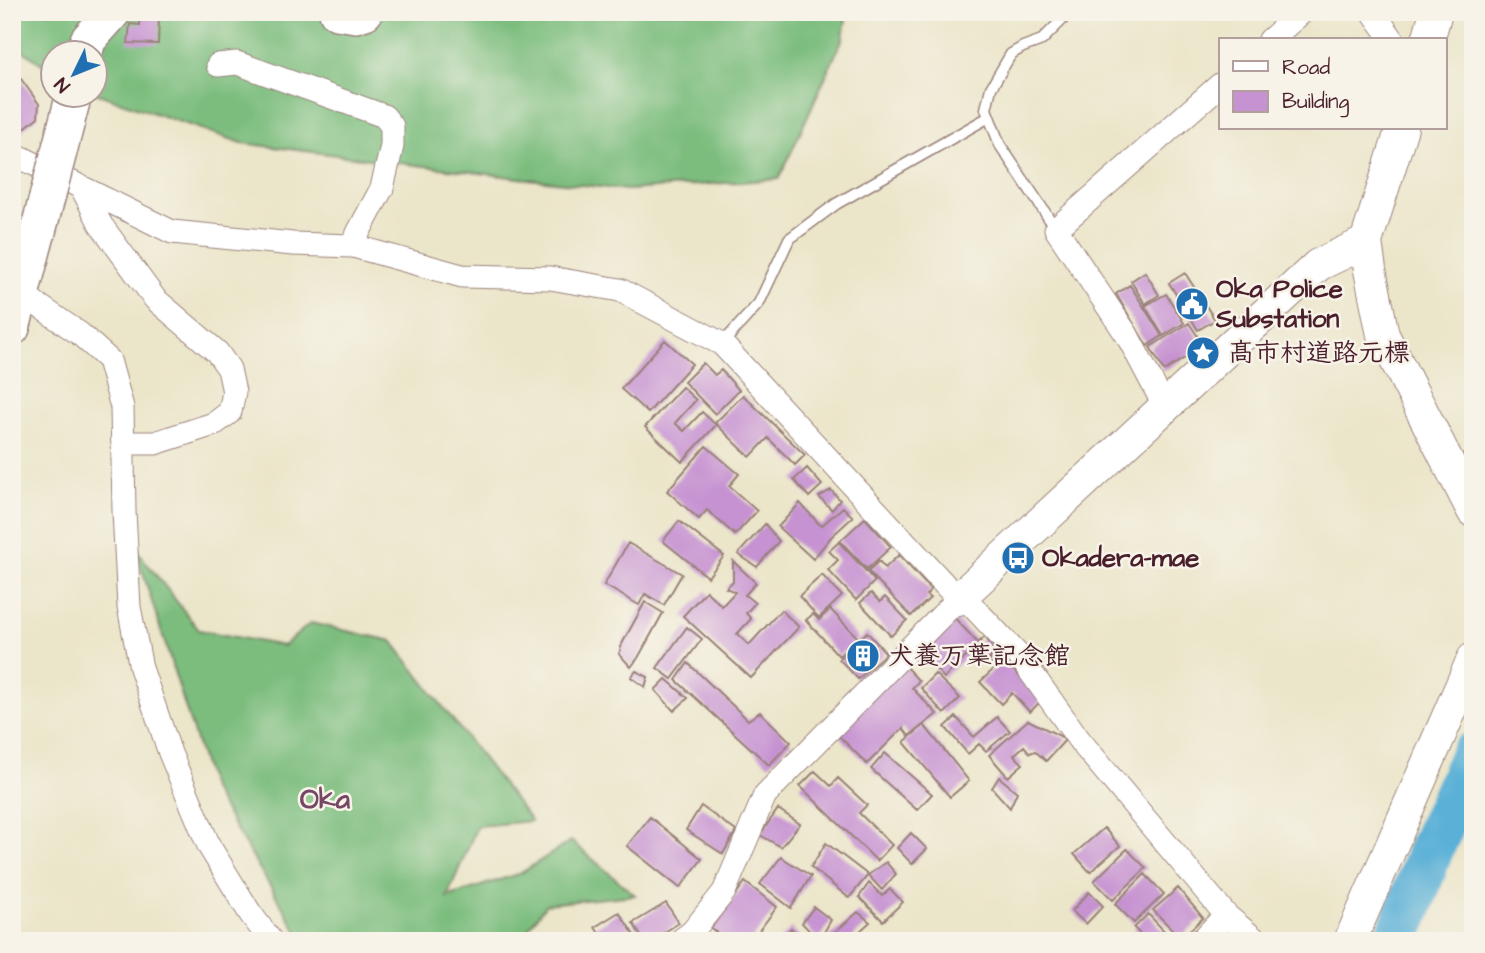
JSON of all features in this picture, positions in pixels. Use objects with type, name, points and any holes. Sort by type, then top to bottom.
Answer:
[{"type":"main road","points":[[90,38],[113,12]]},
{"type":"main road","points":[[337,12],[356,15],[365,12]]},
{"type":"main road","points":[[1429,38],[1436,12]]},
{"type":"main road","points":[[12,328],[70,110]]},
{"type":"main road","points":[[1401,130],[1366,242],[1383,335],[1473,511]]},
{"type":"main road","points":[[960,597],[1318,265],[1366,242]]},
{"type":"main road","points":[[1350,941],[1473,659]]},
{"type":"street","points":[[1272,38],[1302,12]]},
{"type":"street","points":[[1373,12],[1392,38]]},
{"type":"street","points":[[218,65],[237,63],[384,116],[392,126],[392,146],[382,188],[353,246]]},
{"type":"street","points":[[1165,407],[1127,335],[1056,229],[1219,86]]},
{"type":"street","points":[[12,153],[172,232],[293,244],[353,246],[462,276],[550,278],[620,290],[722,344],[1020,657],[1080,741],[1226,915],[1257,941]]},
{"type":"street","points":[[82,188],[101,225],[155,299],[217,352],[229,369],[234,392],[230,412],[214,424],[155,443],[123,443]]},
{"type":"street","points":[[22,294],[80,334],[109,360],[122,407],[129,607],[141,668],[170,753],[209,846],[250,913],[271,941]]},
{"type":"street","points":[[680,941],[692,932],[724,892],[765,795],[960,597]]},
{"type":"street","points":[[1201,941],[1226,915]]},
{"type":"lane","points":[[1056,229],[1000,145],[986,109],[991,88],[1011,54],[1042,40],[1070,12]]},
{"type":"lane","points":[[722,344],[759,303],[789,239],[836,204],[989,117]]},
{"type":"green space","points":[[12,12],[847,12],[843,38],[779,179],[628,190],[242,143],[108,97],[108,38],[38,38],[38,61],[12,43]]},
{"type":"green space","points":[[135,548],[199,630],[283,646],[311,623],[392,641],[531,821],[477,826],[447,897],[521,873],[571,841],[635,895],[546,904],[519,941],[303,941],[211,788]]},
{"type":"building","points":[[140,17],[159,18],[158,44],[128,43],[130,24],[140,25]]},
{"type":"building","points":[[16,72],[38,103],[39,108],[38,117],[15,136],[12,132],[12,77]]},
{"type":"building","points":[[1145,272],[1159,295],[1145,304],[1131,281]]},
{"type":"building","points":[[1185,273],[1215,320],[1198,330],[1169,283]]},
{"type":"building","points":[[1130,285],[1162,336],[1147,346],[1116,294]]},
{"type":"building","points":[[1166,294],[1184,323],[1163,336],[1145,306]]},
{"type":"building","points":[[1189,323],[1204,346],[1164,371],[1150,347]]},
{"type":"building","points":[[665,340],[692,364],[648,413],[621,389]]},
{"type":"building","points":[[703,363],[715,375],[721,370],[739,390],[715,414],[684,382]]},
{"type":"building","points":[[682,387],[696,400],[675,423],[684,431],[702,412],[716,425],[682,462],[645,427]]},
{"type":"building","points":[[743,395],[805,455],[795,465],[768,438],[750,457],[715,423]]},
{"type":"building","points":[[706,446],[739,474],[729,486],[757,511],[735,535],[707,510],[699,519],[667,491]]},
{"type":"building","points":[[807,468],[822,485],[809,497],[794,480]]},
{"type":"building","points":[[831,490],[840,500],[832,510],[819,497]]},
{"type":"building","points":[[800,503],[821,526],[843,507],[853,517],[831,537],[813,559],[778,527]]},
{"type":"building","points":[[865,518],[891,547],[867,569],[840,541]]},
{"type":"building","points":[[679,521],[724,556],[708,577],[663,541]]},
{"type":"building","points":[[765,524],[779,541],[757,567],[738,554]]},
{"type":"building","points":[[839,542],[875,581],[856,600],[828,570],[838,560],[829,551]]},
{"type":"building","points":[[628,543],[682,574],[664,605],[645,594],[639,605],[604,585]]},
{"type":"building","points":[[899,555],[931,590],[926,595],[930,598],[911,616],[868,571],[879,561],[885,568]]},
{"type":"building","points":[[733,561],[756,583],[745,595],[755,603],[746,613],[751,619],[737,634],[749,645],[781,610],[799,627],[751,678],[683,616],[706,591],[722,606],[735,592],[726,588],[733,581]]},
{"type":"building","points":[[822,575],[842,596],[819,618],[799,596]]},
{"type":"building","points":[[871,593],[880,602],[885,597],[907,620],[891,636],[860,603]]},
{"type":"building","points":[[645,602],[663,613],[631,667],[619,654]]},
{"type":"building","points":[[830,609],[858,638],[839,656],[806,620],[813,614],[819,620]]},
{"type":"building","points":[[951,614],[978,643],[985,637],[997,653],[981,665],[970,653],[944,678],[915,646]]},
{"type":"building","points":[[687,627],[702,639],[672,679],[657,668]]},
{"type":"building","name":"犬養万葉記念館","points":[[867,632],[886,653],[858,679],[839,659]]},
{"type":"building","points":[[997,653],[1042,700],[1030,712],[1012,693],[1001,704],[980,682],[995,668],[989,661]]},
{"type":"building","points":[[688,663],[748,720],[760,712],[791,742],[769,765],[676,680]]},
{"type":"building","points":[[903,664],[919,681],[912,688],[937,714],[909,736],[903,728],[867,764],[834,731]]},
{"type":"building","points":[[636,671],[648,677],[645,687],[631,677]]},
{"type":"building","points":[[935,674],[960,698],[944,714],[921,688]]},
{"type":"building","points":[[666,679],[688,698],[674,711],[655,690]]},
{"type":"building","points":[[956,717],[974,737],[997,717],[1010,731],[986,751],[979,744],[968,754],[945,727]]},
{"type":"building","points":[[1028,720],[1066,739],[1046,761],[1035,751],[1030,753],[1024,746],[1014,755],[1023,764],[1008,777],[989,755]]},
{"type":"building","points":[[924,725],[969,781],[950,797],[904,742]]},
{"type":"building","points":[[885,753],[932,794],[917,810],[871,769]]},
{"type":"building","points":[[815,771],[831,786],[838,778],[867,805],[859,813],[892,845],[877,861],[800,786]]},
{"type":"building","points":[[999,777],[1017,792],[1010,808],[992,788]]},
{"type":"building","points":[[701,806],[736,831],[723,854],[686,830]]},
{"type":"building","points":[[778,809],[800,824],[781,847],[760,835]]},
{"type":"building","points":[[650,817],[702,859],[680,888],[627,846]]},
{"type":"building","points":[[1104,828],[1120,846],[1090,872],[1074,854]]},
{"type":"building","points":[[911,833],[927,849],[912,864],[897,848]]},
{"type":"building","points":[[826,843],[868,875],[849,898],[811,867]]},
{"type":"building","points":[[1127,849],[1146,868],[1113,900],[1094,881]]},
{"type":"building","points":[[781,857],[811,876],[791,908],[760,884]]},
{"type":"building","points":[[886,862],[896,874],[882,890],[868,875]]},
{"type":"building","points":[[1145,874],[1164,894],[1134,923],[1115,904]]},
{"type":"building","points":[[745,882],[777,907],[751,941],[727,941],[711,928]]},
{"type":"building","points":[[869,883],[882,896],[890,889],[903,902],[883,921],[859,897]]},
{"type":"building","points":[[1178,888],[1203,918],[1181,938],[1153,910]]},
{"type":"building","points":[[1089,892],[1103,906],[1086,924],[1072,911]]},
{"type":"building","points":[[666,903],[679,923],[650,941],[644,941],[633,923]]},
{"type":"building","points":[[814,907],[831,920],[819,941],[802,923]]},
{"type":"building","points":[[619,912],[636,938],[631,941],[604,941],[595,927]]},
{"type":"building","points":[[858,912],[870,922],[849,941],[828,941],[827,939]]},
{"type":"building","points":[[1148,914],[1171,938],[1168,941],[1147,941],[1134,928]]},
{"type":"building","points":[[791,928],[805,941],[779,941]]},
{"type":"waterway","points":[[1397,941],[1430,851],[1473,755]]},
{"type":"place","name":"Oka Police Substation","points":[[1192,304]]},
{"type":"place","name":"髙市村道路元標","points":[[1203,353]]},
{"type":"place","name":"Okadera-mae","points":[[1018,558]]},
{"type":"place","name":"犬養万葉記念館","points":[[863,656]]},
{"type":"district","name":"Oka","points":[[325,799]]}]
